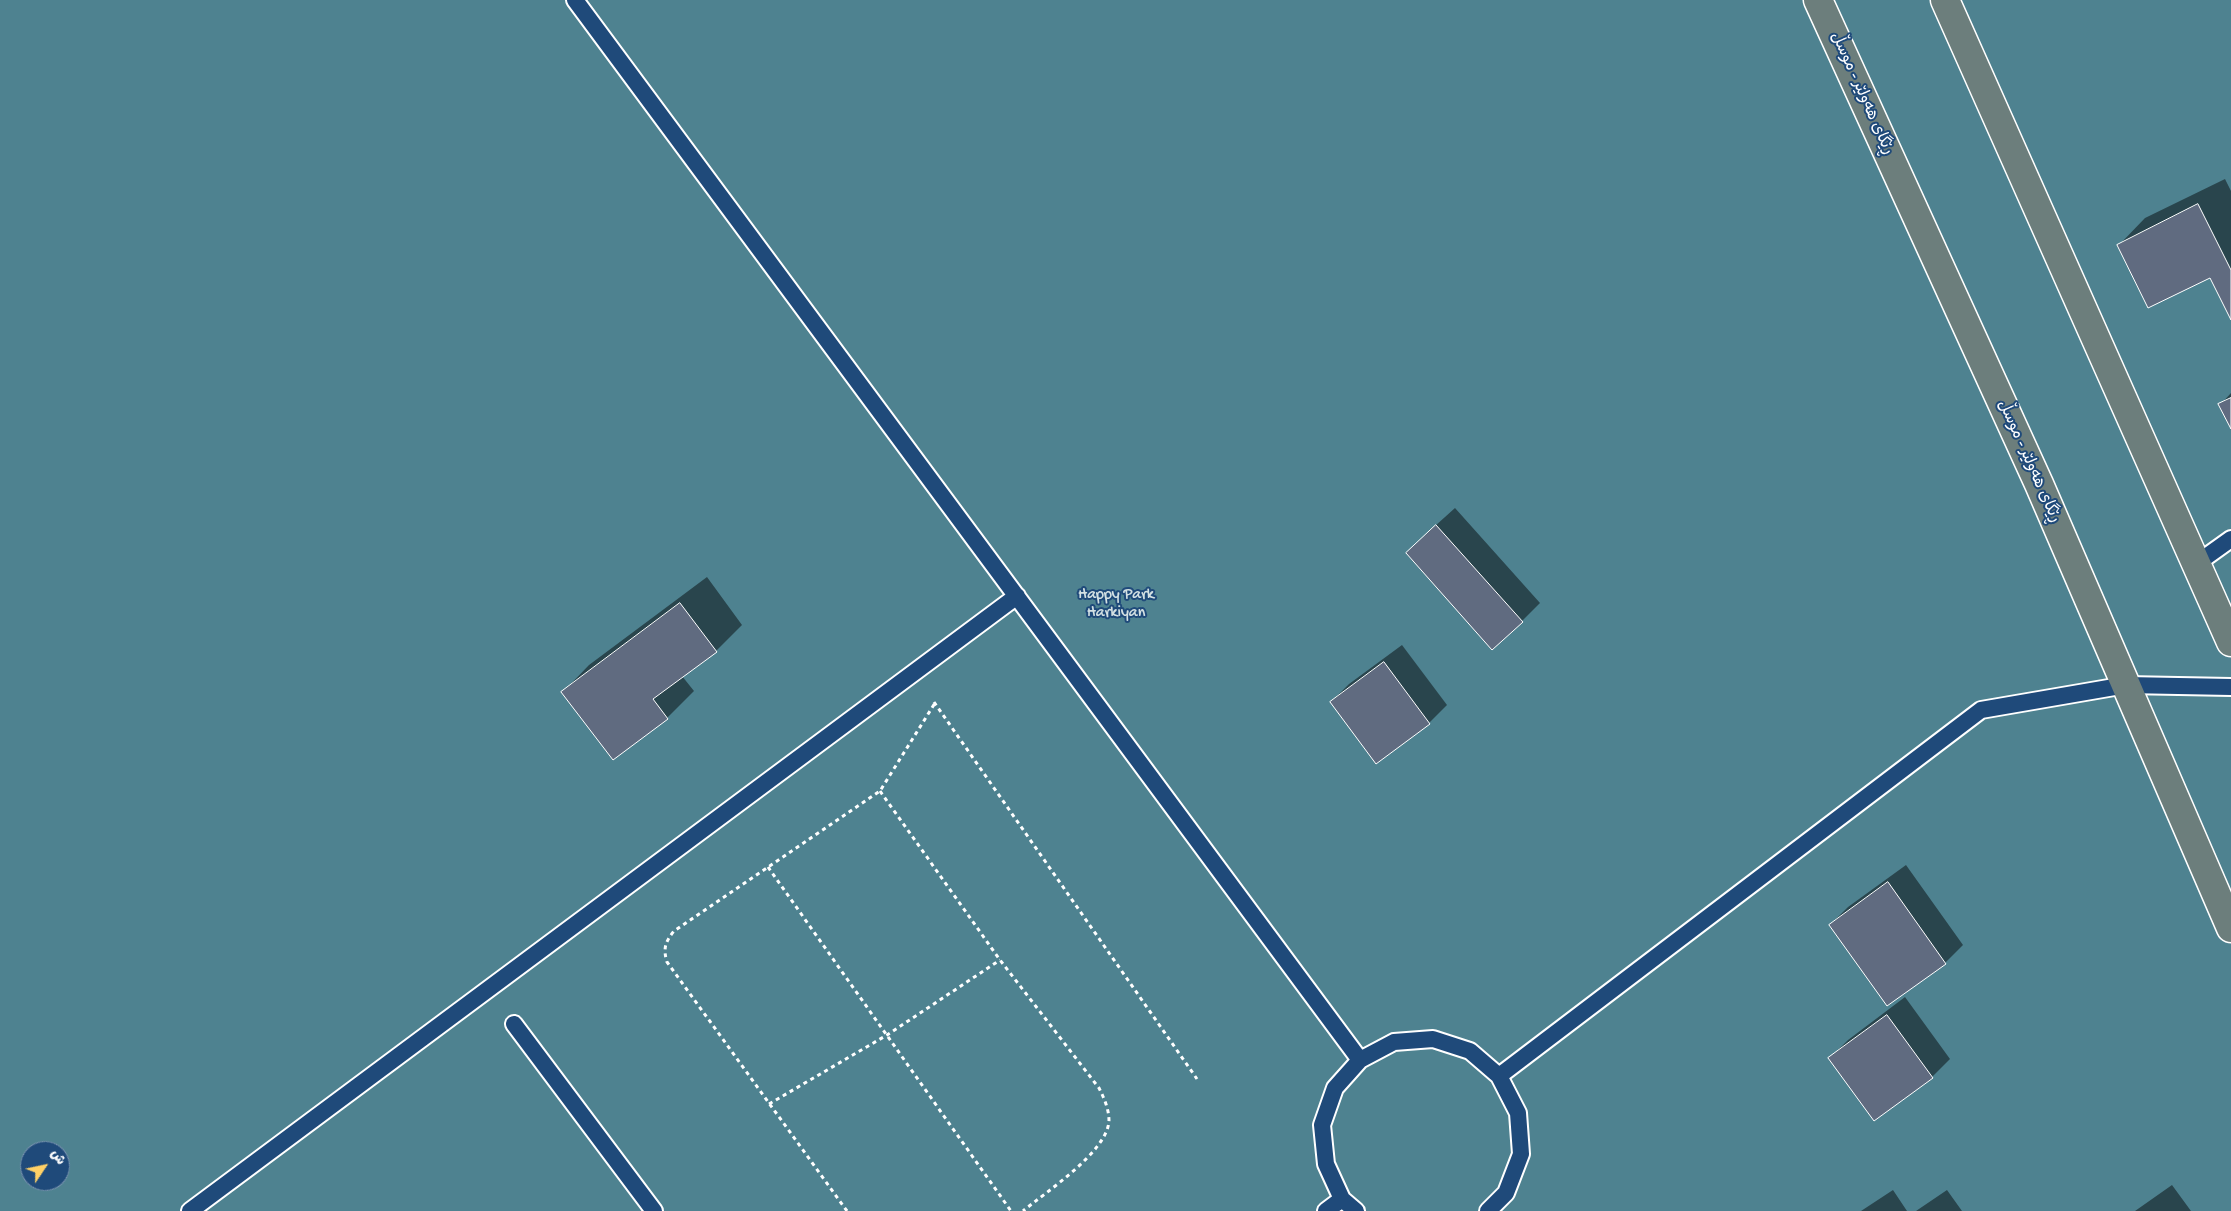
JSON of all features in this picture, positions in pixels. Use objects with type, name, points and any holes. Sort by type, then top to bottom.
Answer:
[{"type":"highway","name":"ڕێگای هەولێر - موسڵ","points":[[1818,0],[2035,475],[2231,928]]},
{"type":"highway","points":[[1946,0],[2231,642]]},
{"type":"lane","points":[[575,0],[1360,1060]]},
{"type":"lane","points":[[2196,564],[2231,538]]},
{"type":"lane","points":[[190,1211],[1017,596]]},
{"type":"lane","points":[[1499,1076],[1981,710],[2126,685],[2231,687]]},
{"type":"lane","points":[[514,1024],[654,1211]]},
{"type":"lane","points":[[1356,1211],[1342,1199],[1326,1164],[1322,1125],[1335,1088],[1360,1060],[1394,1042],[1433,1039],[1470,1051],[1499,1076],[1518,1113],[1521,1154],[1506,1193],[1488,1211]]},
{"type":"lane","points":[[1326,1211],[1342,1199]]},
{"type":"path","points":[[914,672],[1197,1079]]},
{"type":"path","points":[[847,1211],[667,962],[664,951],[667,940],[674,930],[880,791],[935,703]]},
{"type":"path","points":[[880,791],[1000,960],[1098,1088],[1106,1103],[1109,1121],[1103,1141],[1088,1158],[1023,1211]]},
{"type":"path","points":[[768,866],[1012,1211]]},
{"type":"path","points":[[769,1104],[886,1035],[1000,960]]},
{"type":"green space","name":"Happy Park Harkiyan","points":[[0,0],[2231,0],[2231,1211],[0,1211]]},
{"type":"building","points":[[2198,204],[2231,270],[2231,320],[2210,278],[2148,308],[2117,245]]},
{"type":"building","points":[[2231,398],[2231,429],[2218,404]]},
{"type":"building","points":[[1436,525],[1523,622],[1492,650],[1406,553]]},
{"type":"building","points":[[680,603],[717,652],[653,699],[668,719],[613,760],[561,692]]},
{"type":"building","points":[[1384,662],[1430,724],[1376,764],[1330,702]]},
{"type":"building","points":[[1888,882],[1946,964],[1887,1006],[1829,925]]},
{"type":"building","points":[[1887,1015],[1933,1078],[1874,1121],[1828,1058]]}]
